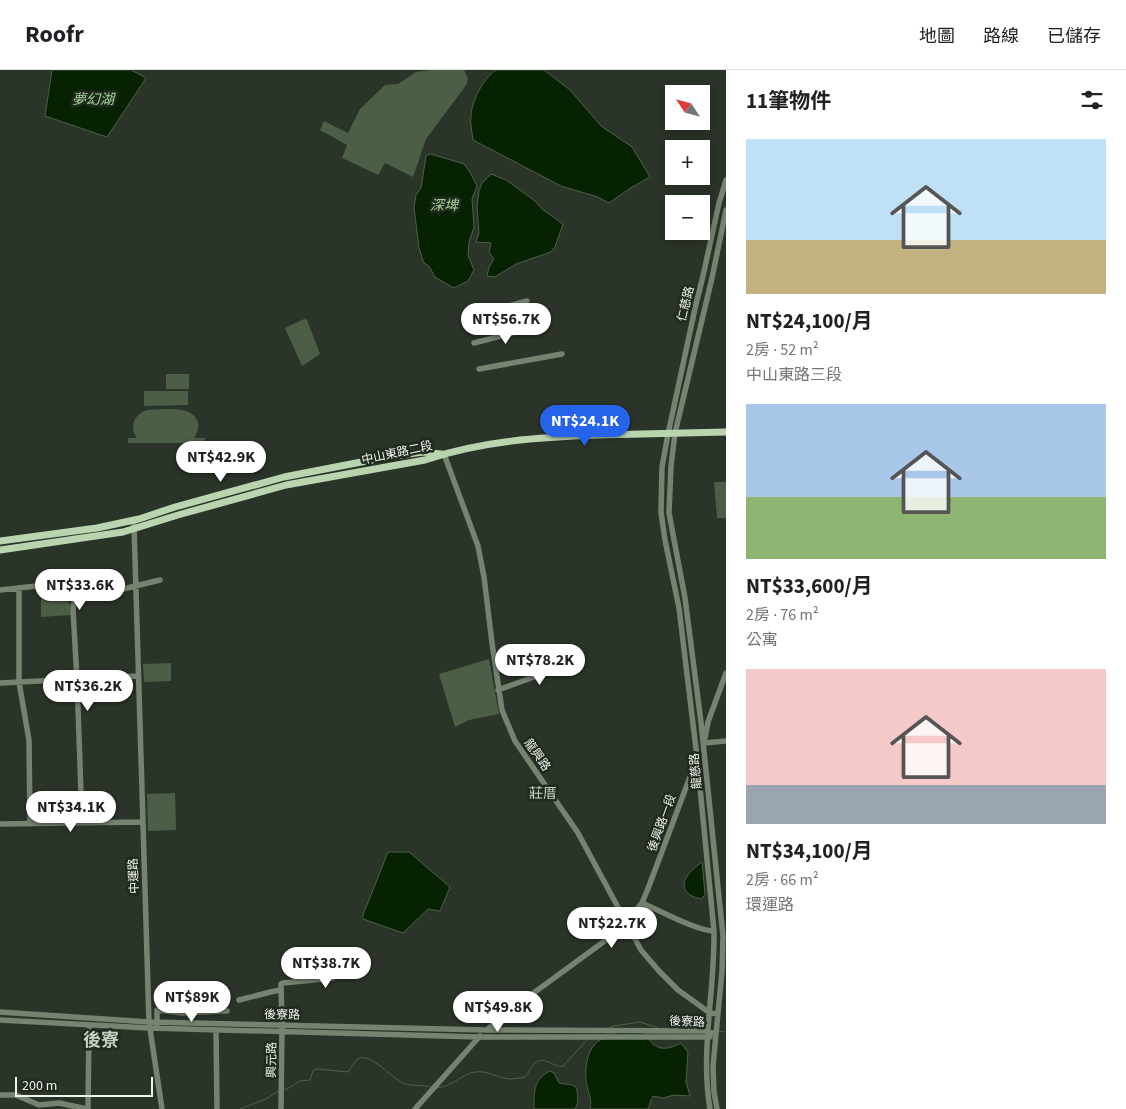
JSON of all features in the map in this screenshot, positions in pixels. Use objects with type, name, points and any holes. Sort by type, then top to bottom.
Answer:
[{"type":"main road","points":[[444,454],[498,443],[544,437],[726,432]]},
{"type":"main road","name":"中山東路二段","points":[[0,541],[98,528],[133,520],[284,477],[387,457],[423,452],[444,454]]},
{"type":"main road","name":"中山東路二段","points":[[0,550],[134,529],[286,485],[425,460],[444,454]]},
{"type":"street","name":"仁慈路","points":[[671,434],[685,354],[719,203],[726,180]]},
{"type":"street","name":"仁慈路","points":[[671,434],[712,278],[726,210]]},
{"type":"street","points":[[485,312],[527,302]]},
{"type":"street","points":[[474,343],[532,328]]},
{"type":"street","points":[[479,369],[562,354]]},
{"type":"street","points":[[685,354],[693,355]]},
{"type":"street","name":"龍慈路","points":[[671,434],[670,513],[685,598],[704,743],[722,936],[722,971],[713,1066],[714,1092],[718,1109]]},
{"type":"street","name":"龍慈路","points":[[671,434],[662,467],[661,512],[679,608],[697,757],[714,932],[710,1013],[707,1034],[707,1090],[710,1109]]},
{"type":"street","name":"龍興路","points":[[444,454],[478,546],[484,577],[498,690],[502,710],[515,741],[578,833],[641,950],[674,987],[710,1013],[718,1014]]},
{"type":"street","name":"中運路","points":[[133,520],[149,1025],[162,1109]]},
{"type":"street","points":[[666,540],[674,539]]},
{"type":"street","points":[[74,601],[160,580]]},
{"type":"street","points":[[0,590],[55,584],[74,601]]},
{"type":"street","points":[[19,588],[19,682],[29,740],[30,824]]},
{"type":"street","points":[[74,601],[82,822]]},
{"type":"street","points":[[498,690],[576,662]]},
{"type":"street","name":"後興路一段","points":[[415,1109],[486,1030],[617,932],[642,903],[704,743],[708,722],[726,673]]},
{"type":"street","points":[[0,683],[137,676]]},
{"type":"street","points":[[704,743],[726,741]]},
{"type":"street","points":[[0,824],[142,822]]},
{"type":"street","points":[[642,903],[691,925],[714,932]]},
{"type":"street","name":"興元路","points":[[281,1109],[282,1028],[280,984],[334,978],[339,959]]},
{"type":"street","points":[[239,1000],[281,990]]},
{"type":"street","points":[[157,1025],[158,1010],[182,1013],[227,1011]]},
{"type":"street","name":"後寮路","points":[[0,1012],[149,1025]]},
{"type":"street","name":"後寮路","points":[[0,1020],[89,1025],[707,1034]]},
{"type":"street","points":[[0,1095],[16,1095],[40,1105],[59,1103],[88,1109],[89,1025]]},
{"type":"street","name":"後寮路","points":[[157,1025],[216,1030],[282,1028],[480,1036],[716,1034]]},
{"type":"street","points":[[216,1030],[217,1109]]},
{"type":"shaded area","points":[[464,70],[468,78],[467,84],[426,139],[413,177],[385,163],[378,175],[342,158],[347,145],[320,130],[324,121],[348,133],[360,109],[385,85],[398,84],[416,72]]},
{"type":"shaded area","points":[[304,319],[307,320],[320,354],[302,366],[285,328]]},
{"type":"shaded area","points":[[166,374],[189,374],[189,389],[166,389]]},
{"type":"shaded area","points":[[144,391],[188,391],[188,405],[144,406]]},
{"type":"shaded area","points":[[176,409],[190,413],[198,423],[198,431],[194,438],[205,438],[205,443],[128,443],[128,438],[137,438],[133,430],[134,421],[147,410]]},
{"type":"shaded area","points":[[714,482],[726,482],[726,518],[717,518]]},
{"type":"shaded area","points":[[54,588],[70,604],[71,615],[41,617],[41,589]]},
{"type":"shaded area","points":[[489,659],[499,714],[469,720],[455,727],[439,674]]},
{"type":"shaded area","points":[[171,663],[171,681],[144,682],[143,664]]},
{"type":"shaded area","points":[[175,793],[176,830],[148,831],[147,794]]},
{"type":"water","name":"夢幻湖","points":[[52,70],[131,70],[146,78],[107,137],[45,116]]},
{"type":"water","points":[[496,70],[544,70],[570,90],[601,126],[632,147],[650,177],[609,203],[598,197],[561,186],[473,140],[471,128],[472,109],[479,90],[487,78]]},
{"type":"water","name":"深埤","points":[[431,154],[464,164],[477,186],[472,199],[474,227],[469,242],[468,255],[474,270],[468,281],[454,288],[435,277],[429,266],[424,263],[419,248],[414,207],[416,195],[421,188],[426,156]]},
{"type":"water","name":"深埤","points":[[491,174],[506,180],[563,224],[555,247],[551,252],[516,264],[495,277],[487,276],[489,267],[494,259],[489,252],[491,243],[476,242],[479,233],[477,206],[479,191],[482,183]]},
{"type":"water","points":[[388,852],[409,852],[450,887],[440,911],[428,909],[403,933],[363,919]]},
{"type":"water","points":[[702,862],[705,894],[702,899],[690,895],[684,886],[690,873]]},
{"type":"water","points":[[621,1029],[645,1032],[652,1043],[660,1048],[669,1048],[681,1043],[688,1052],[686,1082],[690,1096],[674,1095],[663,1098],[653,1096],[648,1109],[590,1109],[586,1074],[589,1054],[595,1044],[601,1039],[614,1035]]},
{"type":"water","points":[[550,1071],[554,1073],[559,1083],[576,1087],[578,1098],[575,1109],[534,1109],[537,1083],[544,1074]]},
{"type":"waterway","points":[[609,1028],[640,1022],[658,1028]]},
{"type":"waterway","points":[[719,1031],[726,1032]]},
{"type":"waterway","points":[[436,1088],[446,1086],[465,1075],[475,1072],[484,1072],[509,1079],[525,1077],[534,1064],[542,1060],[563,1066],[588,1039]]},
{"type":"waterway","points":[[284,1090],[300,1081],[310,1080],[313,1071],[316,1069],[348,1072],[358,1059],[363,1058],[375,1062],[405,1084],[432,1087]]},
{"type":"waterway","points":[[240,1109],[268,1098],[278,1091]]},
{"type":"district","name":"莊厝","points":[[543,794]]},
{"type":"district","name":"後寮","points":[[101,1040]]}]
